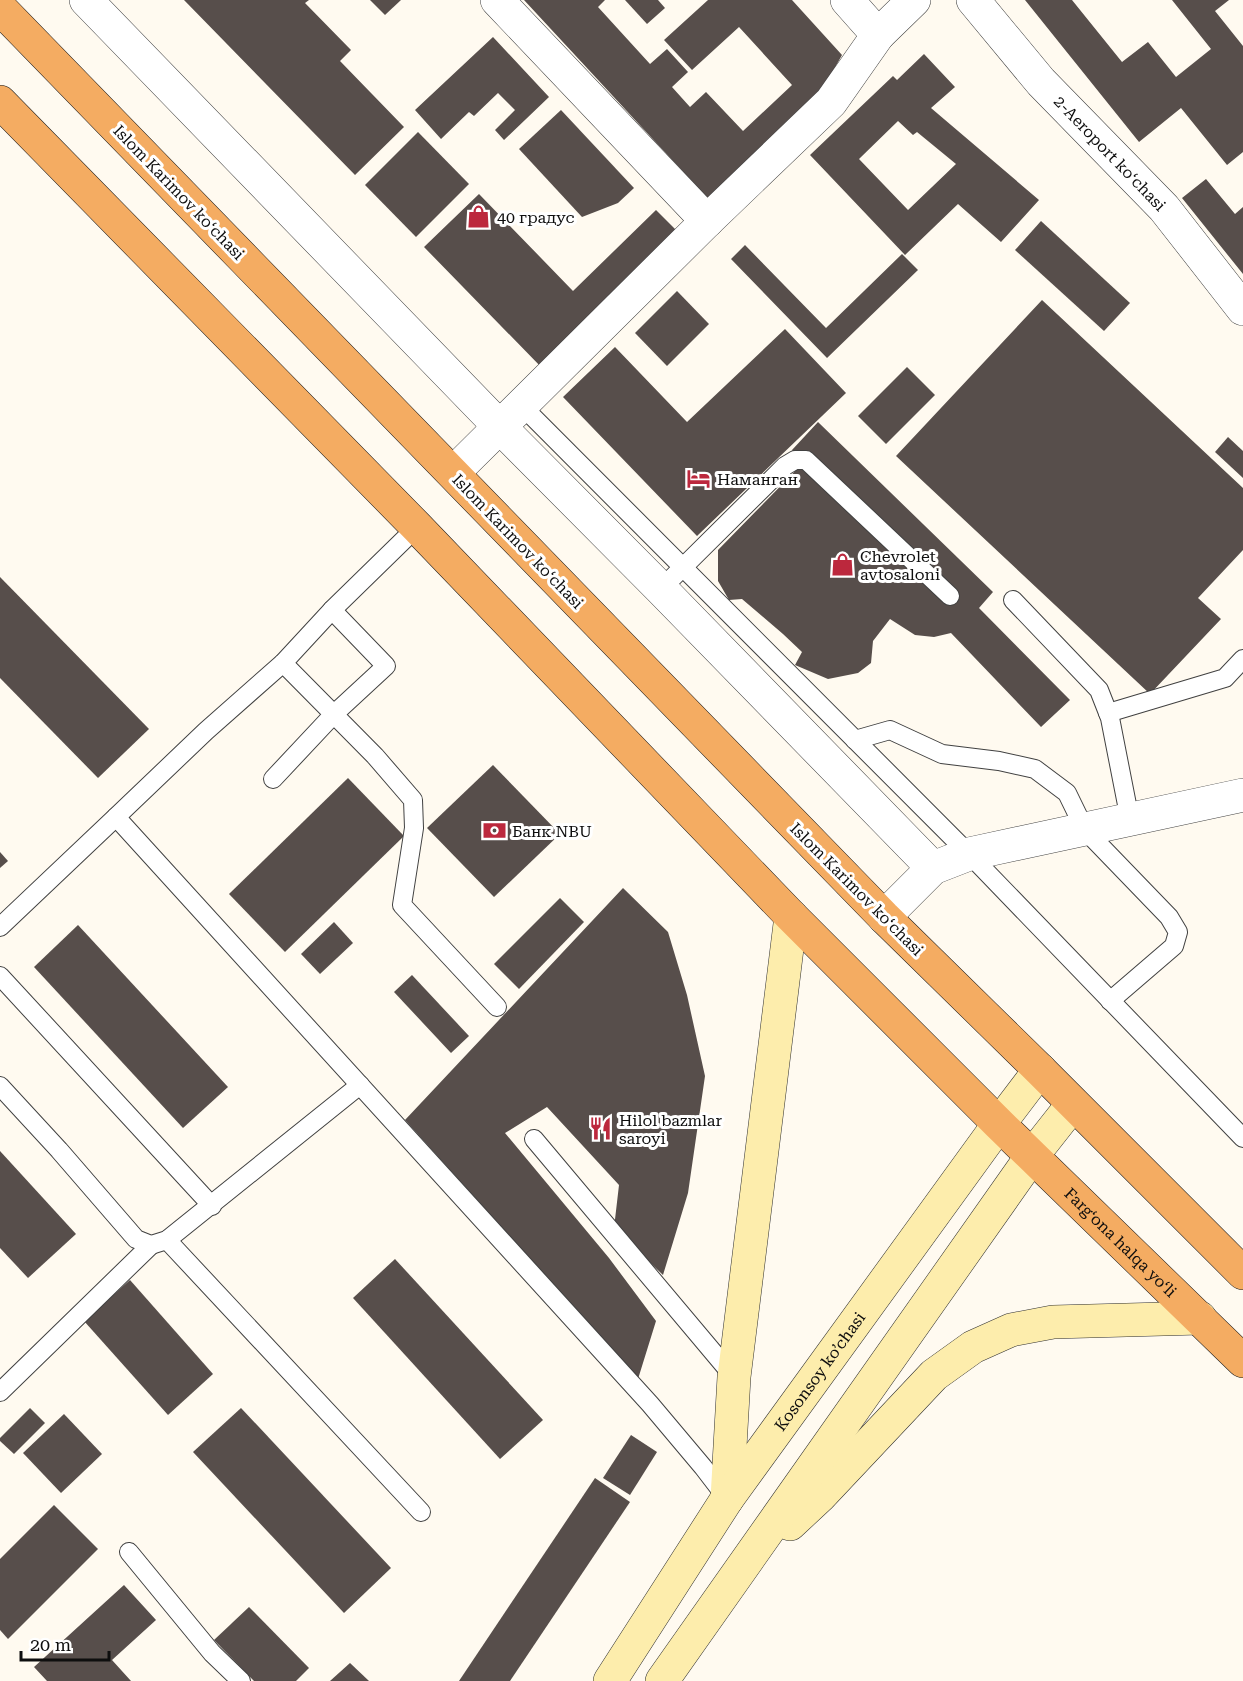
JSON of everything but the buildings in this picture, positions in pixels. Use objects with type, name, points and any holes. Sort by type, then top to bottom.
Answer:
[{"type":"highway","name":"Islom Karimov koʻchasi","points":[[0,8],[884,917],[1040,1070]]},
{"type":"highway","points":[[0,102],[417,527],[791,916],[999,1124]]},
{"type":"highway","points":[[1040,1070],[1243,1273]]},
{"type":"highway","name":"Farg‘ona halqa yo‘li","points":[[999,1124],[1243,1361]]},
{"type":"main road","points":[[727,1499],[734,1377],[791,916]]},
{"type":"main road","name":"Kosonsoy ko’chasi","points":[[610,1681],[727,1499],[1040,1070]]},
{"type":"main road","points":[[662,1681],[1032,1156],[1073,1104]]},
{"type":"main road","points":[[744,1566],[820,1496],[934,1375],[973,1347],[1011,1330],[1053,1322],[1200,1318]]},
{"type":"street","points":[[497,0],[707,221]]},
{"type":"street","points":[[847,0],[878,35]]},
{"type":"street","points":[[453,473],[707,221],[831,102],[878,35],[914,0]]},
{"type":"street","name":"2-Aeroport koʻchasi","points":[[973,0],[1041,82],[1164,208],[1243,309]]},
{"type":"street","points":[[96,3],[673,579],[933,868]]},
{"type":"street","points":[[884,917],[933,868],[969,854],[1243,795]]},
{"type":"lane","points":[[951,596],[806,460],[795,460],[785,466],[673,579],[855,740],[969,854],[1243,1138]]},
{"type":"lane","points":[[0,927],[206,730],[283,663],[332,610],[417,527]]},
{"type":"lane","points":[[1013,600],[1099,690],[1108,712],[1130,820]]},
{"type":"lane","points":[[273,779],[333,715],[386,666],[332,610]]},
{"type":"lane","points":[[1108,712],[1225,678],[1243,659]]},
{"type":"lane","points":[[283,663],[375,756],[413,800],[414,828],[402,905],[497,1007]]},
{"type":"lane","points":[[855,740],[890,730],[942,754],[999,761],[1035,769],[1066,793],[1084,830],[1169,917],[1178,932],[1174,946],[1110,1001]]},
{"type":"lane","points":[[116,817],[650,1404],[704,1467],[727,1499]]},
{"type":"lane","points":[[0,976],[212,1206]]},
{"type":"lane","points":[[0,1392],[159,1243],[212,1206],[360,1085]]},
{"type":"lane","points":[[0,1086],[136,1239],[159,1243],[421,1512]]},
{"type":"lane","points":[[534,1139],[734,1377]]},
{"type":"lane","points":[[129,1552],[212,1653],[241,1681]]},
{"type":"place","name":"40 градус","points":[[479,217]]},
{"type":"place","name":"Наманган","points":[[699,479]]},
{"type":"place","name":"Chevrolet avtosaloni","points":[[842,565]]},
{"type":"place","name":"Банк NBU","points":[[494,831]]},
{"type":"place","name":"Hilol bazmlar saroyi","points":[[601,1129]]}]
